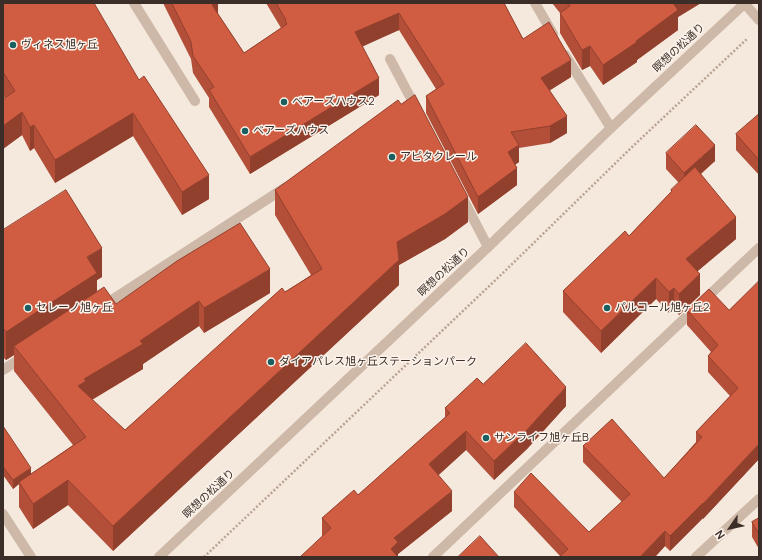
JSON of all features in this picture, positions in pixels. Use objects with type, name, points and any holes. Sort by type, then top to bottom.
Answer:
[{"type":"street","points":[[134,3],[195,101]]},
{"type":"street","points":[[535,3],[559,45],[611,128]]},
{"type":"street","points":[[745,3],[759,20]]},
{"type":"street","name":"瞑想の松通り","points":[[159,557],[488,247],[611,128],[745,3]]},
{"type":"street","points":[[390,59],[422,121]]},
{"type":"street","points":[[90,314],[296,180]]},
{"type":"street","points":[[459,191],[488,247]]},
{"type":"street","points":[[433,557],[759,248]]},
{"type":"street","points":[[3,370],[36,349]]},
{"type":"street","points":[[696,557],[759,499]]},
{"type":"street","points":[[3,514],[31,557]]},
{"type":"path","points":[[204,557],[494,282],[632,147],[753,34]]},
{"type":"building","points":[[3,3],[94,3],[139,80],[144,76],[209,175],[182,192],[133,113],[55,160],[34,125],[30,127],[22,112],[3,126],[3,99],[15,91],[3,72]]},
{"type":"building","points":[[172,3],[215,3],[212,5],[244,53],[287,24],[276,3],[504,3],[523,39],[549,22],[571,60],[541,78],[567,116],[550,126],[511,132],[519,145],[508,152],[517,168],[478,197],[426,96],[444,84],[399,13],[355,32],[379,78],[250,157],[209,90],[214,87],[193,56],[191,42]]},
{"type":"building","points":[[567,3],[673,3],[678,10],[636,41],[637,42],[603,65],[590,46],[582,50],[560,13],[570,6]]},
{"type":"building","points":[[415,95],[468,197],[445,214],[397,242],[399,260],[113,526],[68,480],[33,504],[19,482],[86,437],[14,346],[104,287],[116,304],[177,261],[240,223],[270,269],[204,308],[199,301],[140,341],[143,344],[84,379],[86,381],[78,386],[125,430],[282,288],[285,292],[322,269],[275,190],[398,100],[401,104]]},
{"type":"building","points":[[759,114],[759,160],[736,134]]},
{"type":"building","points":[[696,125],[715,145],[684,173],[666,153]]},
{"type":"building","points":[[695,167],[736,217],[686,259],[700,274],[679,294],[674,288],[669,292],[656,278],[601,331],[563,291],[625,231],[629,236],[672,191],[671,190]]},
{"type":"building","name":"セレーノ旭ヶ丘","points":[[66,190],[102,248],[87,257],[97,273],[6,332],[3,328],[3,230]]},
{"type":"building","points":[[759,281],[759,444],[703,504],[670,536],[665,531],[640,557],[559,557],[568,549],[514,492],[531,473],[589,532],[630,494],[583,446],[612,419],[664,478],[702,437],[696,432],[738,388],[708,356],[718,345],[687,310],[709,289],[729,310]]},
{"type":"building","points":[[526,343],[566,387],[527,430],[494,461],[466,431],[429,464],[452,491],[394,538],[398,542],[391,549],[398,557],[300,557],[331,528],[322,518],[354,490],[358,495],[450,413],[445,408],[477,378],[483,384]]},
{"type":"building","points":[[3,426],[31,468],[13,480],[3,467]]},
{"type":"building","points":[[759,518],[759,534],[752,522]]},
{"type":"building","points":[[480,536],[499,557],[458,557]]},
{"type":"place","name":"ヴィネス旭ヶ丘","points":[[13,45]]},
{"type":"place","name":"ベアーズハウス2","points":[[284,102]]},
{"type":"place","name":"ベアーズハウス","points":[[245,131]]},
{"type":"place","name":"アピタクレール","points":[[392,157]]},
{"type":"place","name":"セレーノ旭ヶ丘","points":[[28,308]]},
{"type":"place","name":"パルコール旭ヶ丘2","points":[[607,308]]},
{"type":"place","name":"ダイアパレス旭ヶ丘ステーションパーク","points":[[271,362]]},
{"type":"place","name":"サンライフ旭ヶ丘B","points":[[486,438]]}]
